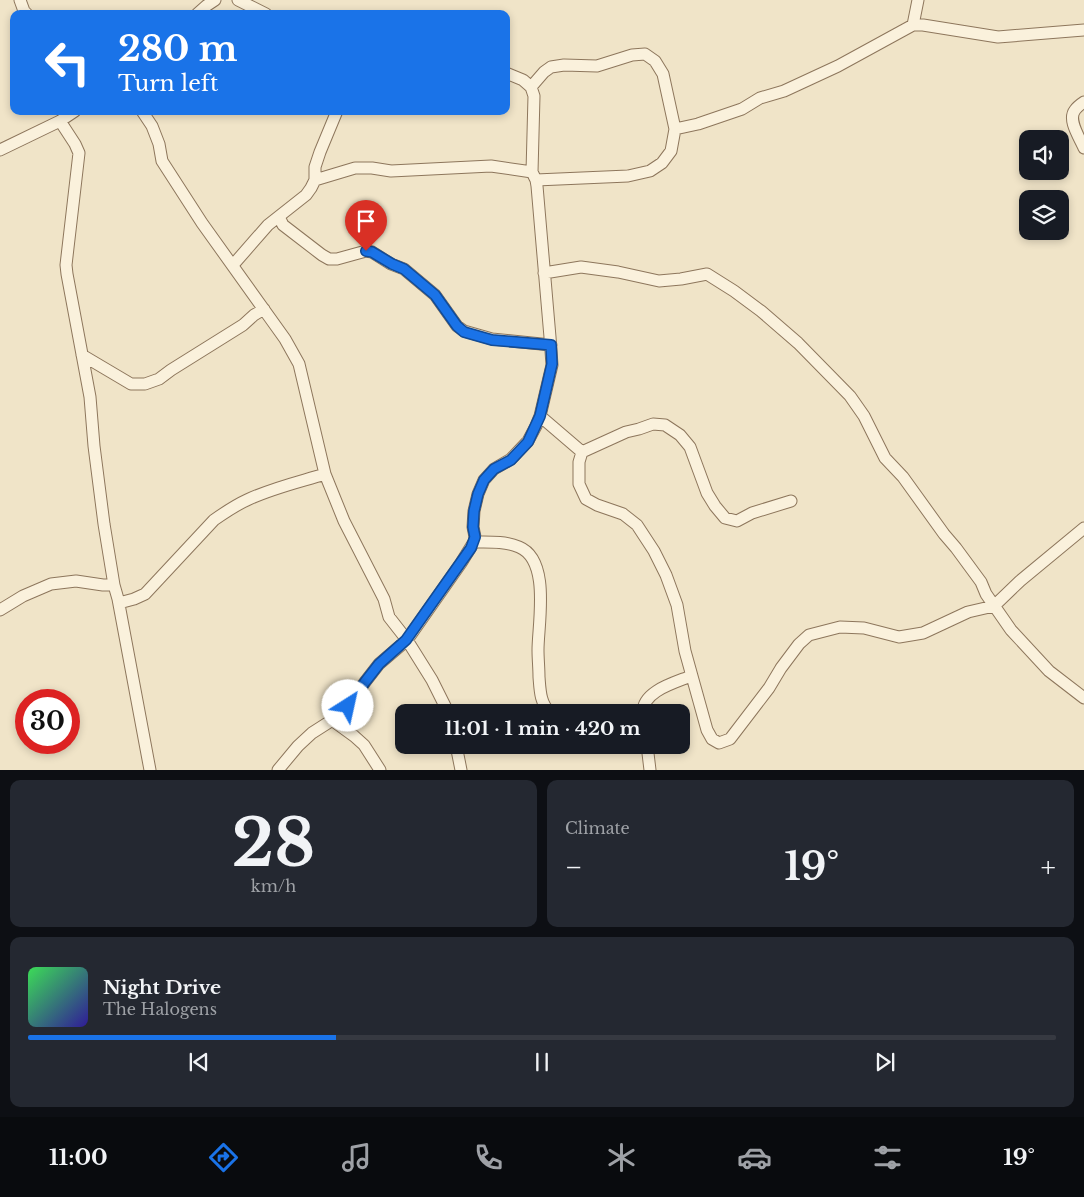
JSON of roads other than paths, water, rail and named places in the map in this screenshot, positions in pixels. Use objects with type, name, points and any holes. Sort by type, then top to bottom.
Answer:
[{"type":"street","points":[[202,10],[215,0]]},
{"type":"street","points":[[238,0],[258,10]]},
{"type":"street","points":[[913,25],[918,0]]},
{"type":"street","points":[[675,129],[698,124],[742,109],[760,98],[784,91],[838,66],[913,25],[998,37],[1084,30]]},
{"type":"street","points":[[315,180],[354,168],[372,168],[391,172],[491,166],[534,176],[628,176],[650,171],[662,163],[670,151],[675,129],[663,74],[655,61],[645,54],[632,55],[598,66],[564,65],[551,67],[544,72],[531,88]]},
{"type":"street","points":[[278,770],[298,746],[312,733],[337,717],[348,706],[379,664],[406,640],[474,542],[474,511],[484,480],[494,469],[511,460],[528,442],[540,416],[552,364],[534,176],[534,96],[531,88],[523,80],[510,75]]},
{"type":"street","points":[[1084,102],[1072,114],[1073,124],[1084,148]]},
{"type":"street","points":[[0,150],[60,121],[68,115]]},
{"type":"street","points":[[145,115],[152,126],[159,144],[162,161],[202,223],[285,339],[299,364],[325,474],[344,521],[384,599],[389,617],[432,680],[444,704]]},
{"type":"street","points":[[233,265],[268,225],[306,194],[315,180],[315,167],[335,115]]},
{"type":"street","points":[[60,121],[79,153],[66,265],[90,397],[102,514],[150,770]]},
{"type":"street","points":[[279,217],[283,224],[322,256],[329,259],[337,259],[366,251],[372,252],[404,269],[435,295],[457,326],[464,332],[492,340],[551,345]]},
{"type":"street","points":[[544,272],[582,267],[618,272],[659,281],[707,274],[734,291],[761,312],[798,342],[850,396],[864,416],[885,458],[903,477],[981,582],[986,594],[1011,630],[1049,671],[1084,698]]},
{"type":"street","points":[[82,355],[131,384],[145,384],[159,379],[243,326],[254,315],[264,309]]},
{"type":"street","points":[[540,416],[582,452]]},
{"type":"street","points":[[791,501],[752,513],[737,521],[725,518],[707,493],[690,447],[680,435],[666,425],[653,424],[626,432],[582,452],[579,462],[579,484],[586,499],[623,514],[637,525],[654,551],[666,575],[677,605],[691,676],[707,730],[712,739],[719,743],[730,738],[769,688],[799,644],[809,635],[840,627],[864,628],[899,637],[923,633],[968,612],[994,606],[1020,581],[1084,528]]},
{"type":"street","points":[[119,604],[144,594],[208,526],[221,515],[246,500],[283,486],[325,474]]},
{"type":"street","points":[[474,542],[496,542],[520,547],[533,560],[539,575],[541,606],[538,650],[539,680],[544,704]]},
{"type":"street","points":[[0,610],[23,596],[51,584],[76,581],[114,585]]},
{"type":"street","points":[[645,704],[649,696],[691,676]]},
{"type":"street","points":[[332,720],[364,745],[380,770]]},
{"type":"street","points":[[458,754],[461,770]]},
{"type":"street","points":[[648,754],[650,770]]}]
